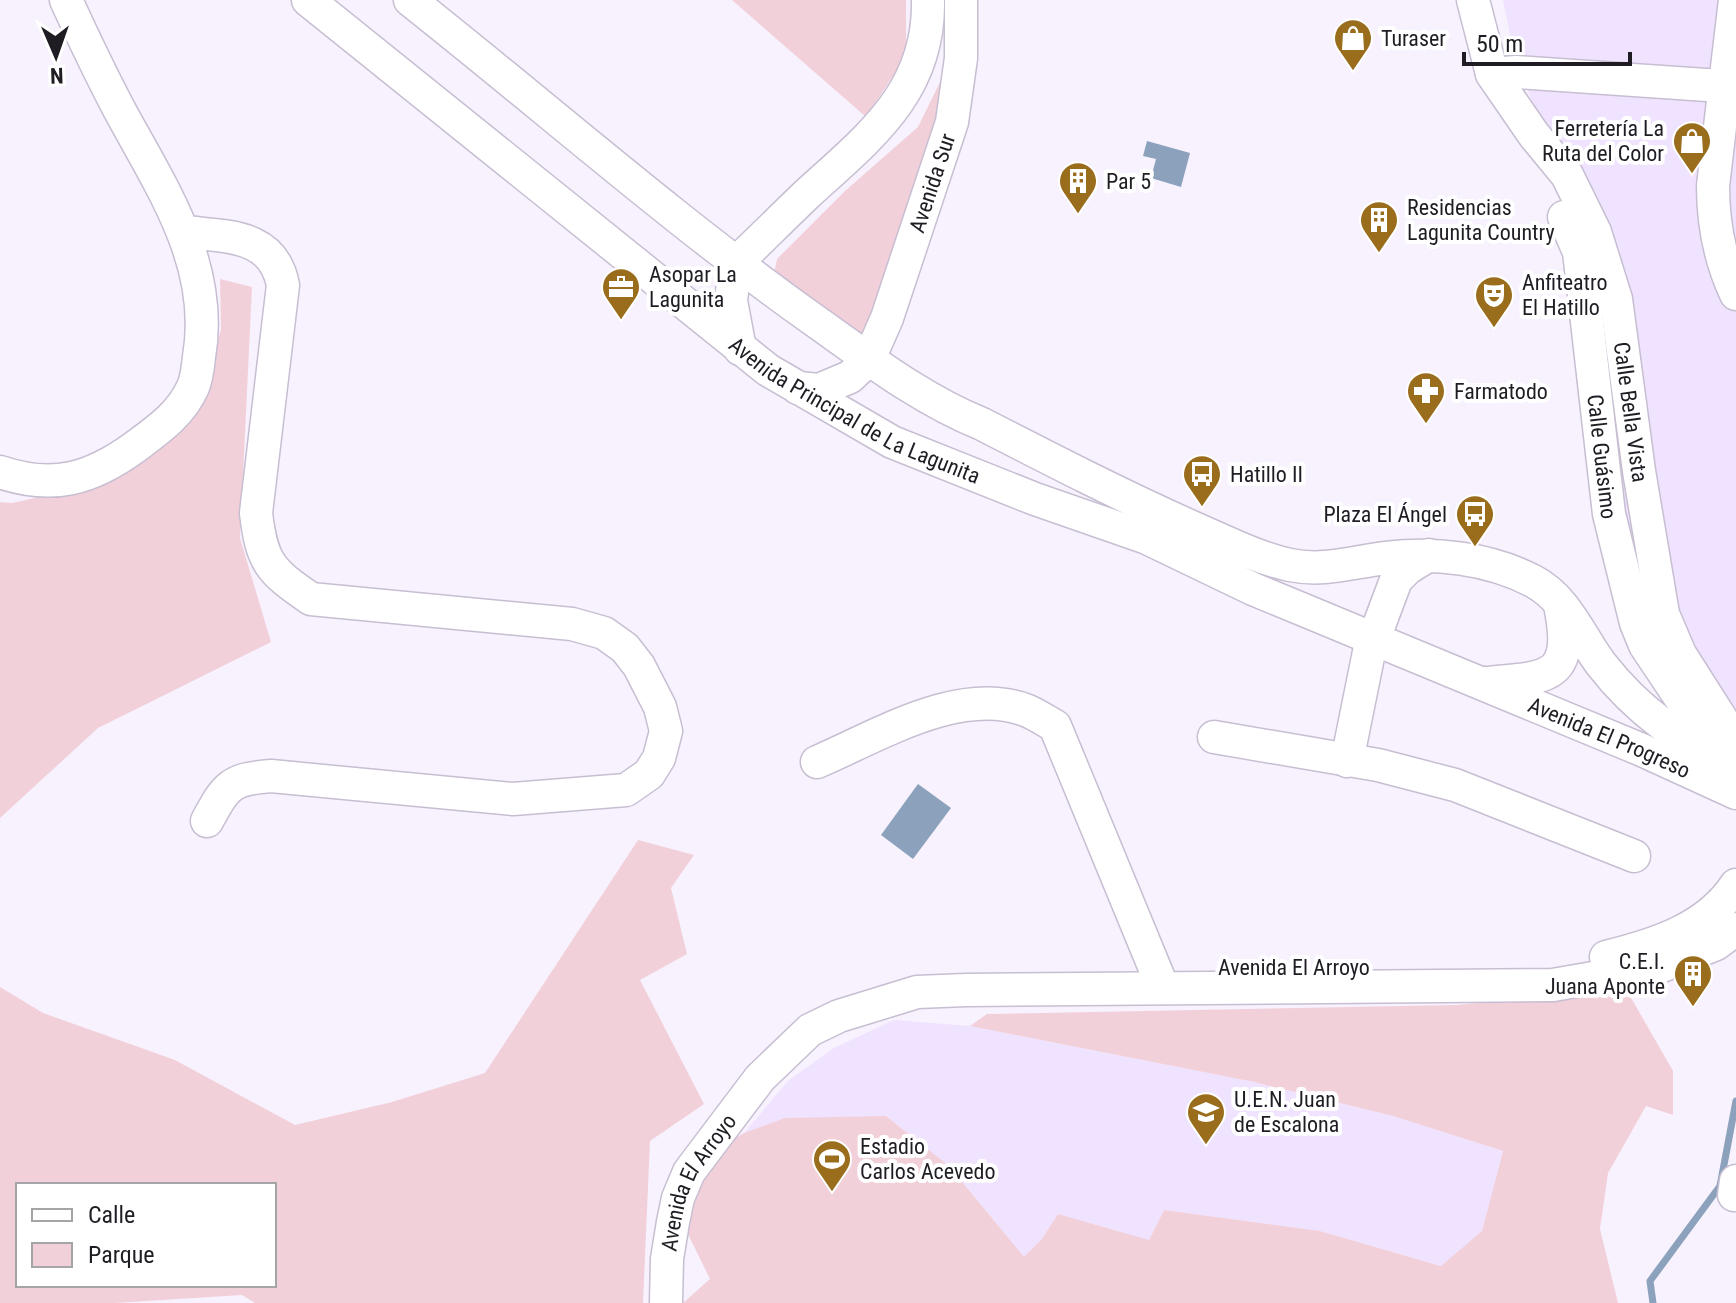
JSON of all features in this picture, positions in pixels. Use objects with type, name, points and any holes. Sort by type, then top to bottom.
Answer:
[{"type":"street","points":[[0,472],[27,481],[71,479],[114,463],[174,418],[194,385],[204,331],[196,267],[185,232],[101,75],[66,0]]},
{"type":"street","name":"Avenida Principal de La Lagunita","points":[[308,0],[740,349],[798,388],[892,442],[1035,499],[1147,538],[1253,589],[1483,683]]},
{"type":"street","name":"Avenida Principal de La Lagunita","points":[[410,0],[735,264],[869,359],[958,414],[1140,504],[1210,535],[1288,564],[1311,568],[1384,558],[1456,557],[1534,582],[1560,603]]},
{"type":"street","points":[[740,349],[731,301],[735,264],[891,114],[921,58],[928,0]]},
{"type":"street","name":"Avenida Sur","points":[[869,359],[887,318],[952,122],[961,58],[961,0]]},
{"type":"street","points":[[1473,0],[1492,74],[1516,72],[1730,86]]},
{"type":"street","points":[[1735,0],[1730,86],[1716,151],[1713,211],[1727,273],[1736,294]]},
{"type":"street","name":"Calle Guásimo","points":[[1492,74],[1534,135],[1543,179],[1579,252],[1609,514],[1636,623],[1653,658],[1732,762]]},
{"type":"street","points":[[185,232],[232,237],[262,247],[280,269],[283,285],[256,513],[260,546],[279,576],[311,599],[572,624],[604,633],[625,648],[639,666],[660,707],[666,731],[659,758],[649,774],[626,790],[513,799],[271,776],[246,778],[223,791],[207,821]]},
{"type":"street","points":[[887,318],[896,358],[915,389]]},
{"type":"street","points":[[798,388],[819,390],[835,386],[869,359]]},
{"type":"street","points":[[941,461],[954,456],[964,446],[966,433],[958,414]]},
{"type":"street","points":[[1347,761],[1369,652],[1396,580],[1429,555]]},
{"type":"street","points":[[1483,683],[1527,680],[1552,670],[1566,647],[1560,603]]},
{"type":"street","name":"Avenida El Progreso","points":[[1560,603],[1627,696],[1683,738],[1732,762]]},
{"type":"street","name":"Avenida El Progreso","points":[[1483,683],[1736,793]]},
{"type":"street","points":[[817,762],[944,707],[995,704],[1027,711],[1055,726],[1159,978]]},
{"type":"street","points":[[1214,737],[1378,765],[1455,785],[1634,856]]},
{"type":"street","name":"Avenida El Arroyo","points":[[1159,978],[1583,962],[1632,951],[1694,926],[1722,905],[1736,885]]},
{"type":"street","name":"Avenida El Arroyo","points":[[666,1303],[667,1259],[673,1222],[678,1198],[689,1172],[760,1078],[810,1030],[899,979],[912,975],[996,969],[1159,978],[1553,985],[1662,966],[1716,944],[1736,929]]},
{"type":"shaded area","points":[[1503,0],[1736,0],[1736,762],[1636,586],[1601,347],[1569,209],[1512,44]]},
{"type":"shaded area","name":"U.E.N. Juan de Escalona","points":[[894,1020],[970,1026],[1254,1082],[1393,1116],[1503,1151],[1482,1231],[1442,1266],[1320,1231],[1164,1210],[1149,1240],[1058,1214],[1041,1240],[1024,1258],[949,1166],[886,1116],[744,1133],[789,1080],[834,1048]]},
{"type":"green space","points":[[732,0],[906,0],[906,56],[866,117]]},
{"type":"green space","points":[[943,0],[953,0],[950,75],[863,345],[773,279],[777,259],[845,191],[918,127],[942,78],[949,26]]},
{"type":"green space","points":[[220,279],[252,287],[240,538],[271,642],[98,728],[0,818],[0,502],[12,503],[86,487],[145,461],[199,410],[221,329]]},
{"type":"green space","points":[[638,840],[694,855],[671,888],[687,954],[640,980],[704,1104],[650,1141],[643,1303],[255,1303],[242,1295],[115,1303],[0,1303],[0,987],[43,1013],[175,1060],[295,1125],[392,1102],[485,1073]]},
{"type":"green space","points":[[1626,989],[1673,1071],[1673,1115],[1646,1106],[1608,1173],[1600,1229],[1618,1303],[683,1303],[710,1279],[681,1220],[711,1152],[744,1133],[785,1118],[886,1116],[949,1166],[1024,1257],[1041,1240],[1058,1214],[1149,1240],[1164,1210],[1320,1231],[1441,1266],[1482,1231],[1503,1151],[1393,1116],[1254,1082],[970,1026],[987,1014],[1456,1005]]},
{"type":"water","points":[[1147,141],[1190,153],[1181,187],[1151,178],[1156,159],[1143,156]]},
{"type":"water","points":[[918,784],[951,808],[913,859],[881,835]]},
{"type":"waterway","points":[[1653,1303],[1650,1281],[1720,1186],[1736,1101]]},
{"type":"place","name":"Turaser","points":[[1353,72]]},
{"type":"place","name":"Ferretería La Ruta del Color","points":[[1692,175]]},
{"type":"place","name":"Par 5","points":[[1078,215]]},
{"type":"place","name":"Residencias Lagunita Country","points":[[1379,254]]},
{"type":"place","name":"Asopar La Lagunita","points":[[621,321]]},
{"type":"place","name":"Anfiteatro El Hatillo","points":[[1494,329]]},
{"type":"place","name":"Farmatodo","points":[[1426,425]]},
{"type":"place","name":"Hatillo II","points":[[1202,508]]},
{"type":"place","name":"Plaza El Ángel","points":[[1475,548]]},
{"type":"place","name":"C.E.I. Juana Aponte","points":[[1693,1008]]},
{"type":"place","name":"U.E.N. Juan de Escalona","points":[[1206,1146]]},
{"type":"place","name":"Estadio Carlos Acevedo","points":[[832,1193]]}]
